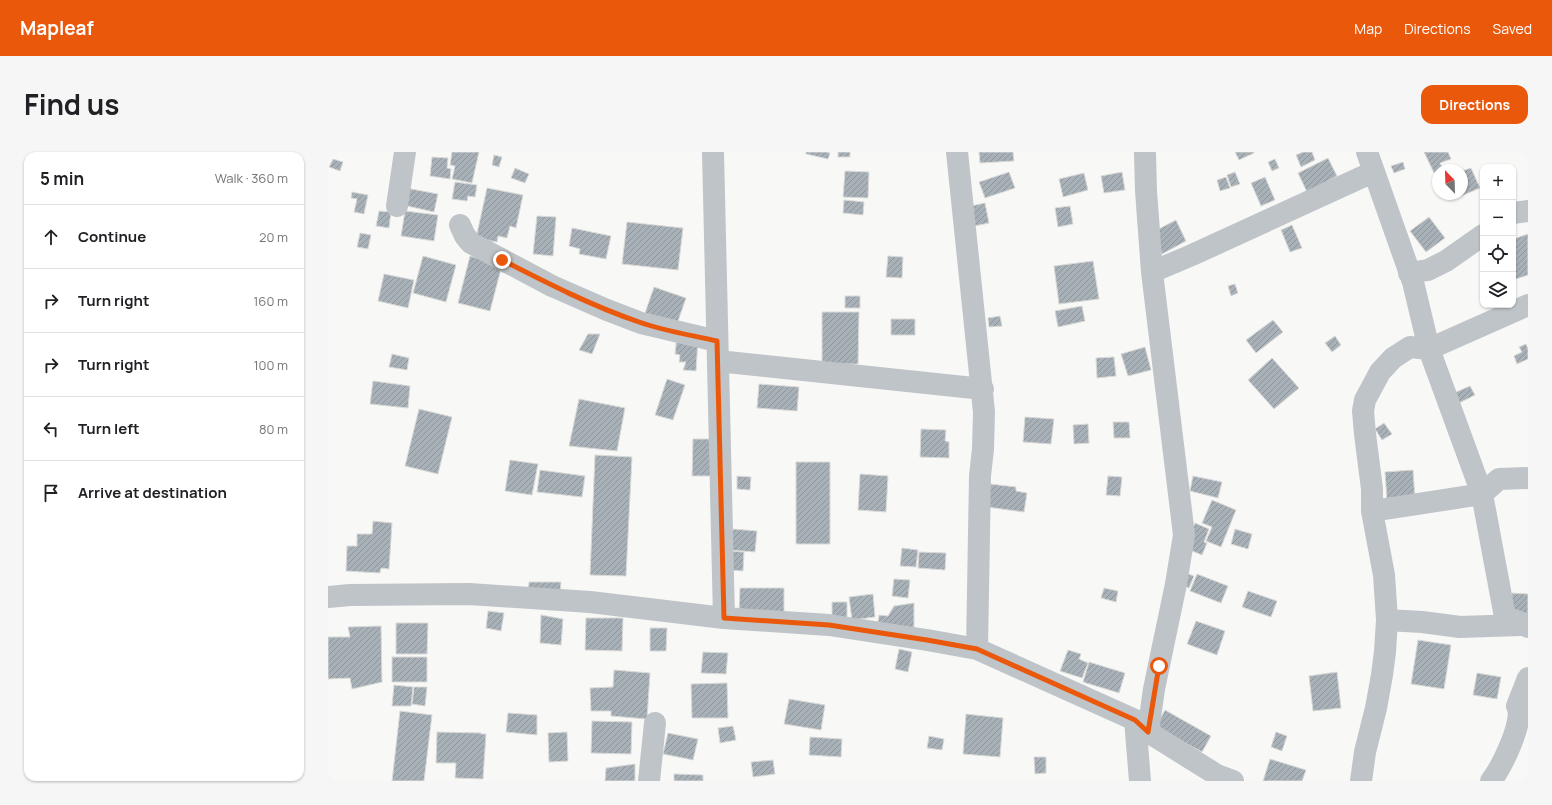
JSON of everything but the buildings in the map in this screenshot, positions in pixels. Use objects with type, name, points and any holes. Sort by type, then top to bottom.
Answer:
[{"type":"street","points":[[397,206],[405,152]]},
{"type":"street","points":[[713,152],[724,618]]},
{"type":"street","points":[[957,152],[983,389],[984,412],[983,449],[980,476],[977,649]]},
{"type":"street","points":[[1140,781],[1141,726],[1154,689],[1176,584],[1184,535],[1152,272],[1146,191],[1145,152]]},
{"type":"street","points":[[1152,272],[1192,255],[1370,162],[1409,273],[1429,349],[1482,494],[1505,618],[1528,625]]},
{"type":"street","points":[[1516,213],[1528,211]]},
{"type":"street","points":[[460,225],[465,236],[471,243],[581,299],[717,351],[983,389]]},
{"type":"street","points":[[1409,273],[1428,270],[1446,261],[1480,236]]},
{"type":"street","points":[[1361,781],[1365,752],[1382,675],[1387,620],[1384,575],[1372,511],[1372,489],[1363,411],[1365,400],[1380,372],[1393,358],[1410,347],[1429,349],[1528,305]]},
{"type":"street","points":[[1372,511],[1482,494],[1499,479],[1528,478]]},
{"type":"street","points":[[328,597],[350,594],[469,594],[590,602],[724,618],[829,625],[977,649],[1141,726],[1217,775],[1233,781]]},
{"type":"street","points":[[1387,620],[1422,622],[1460,627],[1528,625]]},
{"type":"street","points":[[1491,781],[1507,752],[1517,727],[1520,710],[1523,707],[1528,678]]},
{"type":"street","points":[[649,781],[655,723]]},
{"type":"route","points":[[502,260],[552,286],[641,323],[717,341],[724,618],[829,625],[977,649],[1135,720],[1148,732],[1159,666]]}]
